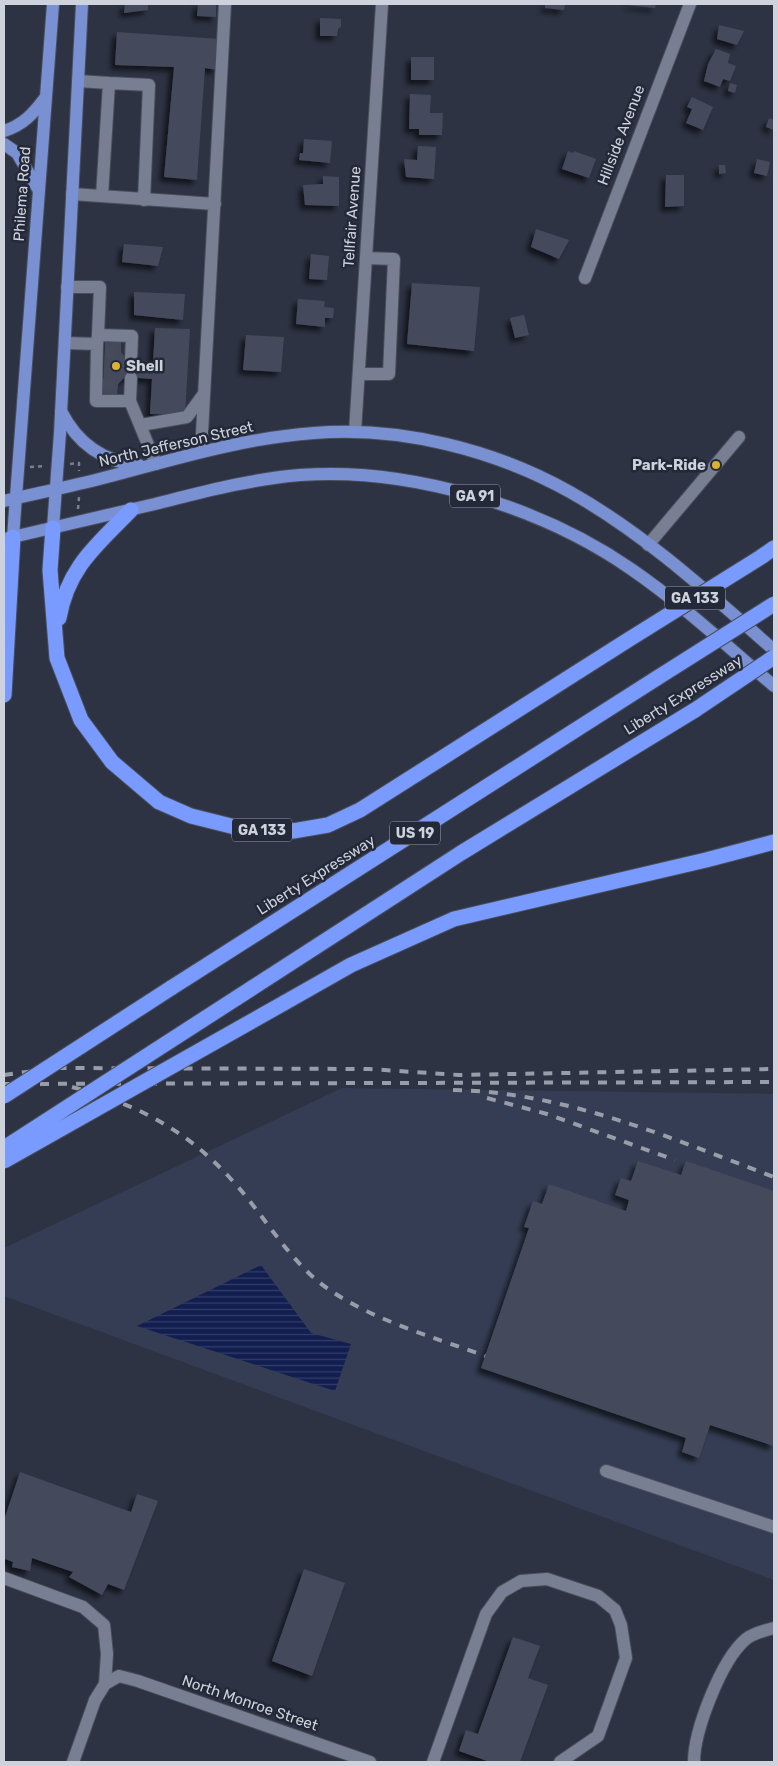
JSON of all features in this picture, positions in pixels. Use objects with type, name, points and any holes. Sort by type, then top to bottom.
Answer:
[{"type":"highway","points":[[55,639],[63,598],[72,578],[98,541],[131,510]]},
{"type":"highway","name":"GA 133","points":[[53,528],[50,570],[57,658],[81,720],[112,762],[159,802],[191,816],[247,830],[292,831],[328,825],[360,810],[768,553]]},
{"type":"highway","points":[[4,695],[9,538]]},
{"type":"highway","name":"Liberty Expressway","points":[[4,1096],[774,604]]},
{"type":"highway","name":"Liberty Expressway","points":[[4,1148],[461,854],[695,710],[774,658]]},
{"type":"highway","points":[[4,1161],[351,965],[454,919],[706,860],[772,842]]},
{"type":"main road","name":"Philema Road","points":[[9,538],[10,500],[18,467],[53,4]]},
{"type":"main road","points":[[54,490],[65,343],[82,4]]},
{"type":"main road","points":[[4,130],[18,127],[45,98]]},
{"type":"main road","points":[[4,144],[17,153],[39,189]]},
{"type":"main road","points":[[61,411],[75,434],[95,452],[122,462],[153,464]]},
{"type":"main road","name":"North Jefferson Street","points":[[10,500],[201,452],[291,435],[355,432],[414,438],[488,457],[569,492],[612,518],[648,545],[774,650]]},
{"type":"main road","name":"GA 91","points":[[9,538],[248,482],[326,474],[404,480],[471,495],[566,532],[629,568],[676,601],[774,686]]},
{"type":"main road","name":"GA 133","points":[[53,528],[54,490]]},
{"type":"street","points":[[201,452],[225,4]]},
{"type":"street","name":"Tellfair Avenue","points":[[355,432],[382,4]]},
{"type":"street","name":"Hillside Avenue","points":[[584,278],[690,4]]},
{"type":"street","points":[[78,81],[149,85],[144,200]]},
{"type":"street","points":[[102,196],[109,83]]},
{"type":"street","points":[[72,194],[214,204]]},
{"type":"street","points":[[358,374],[389,374],[394,259],[366,258]]},
{"type":"street","points":[[68,287],[100,287],[100,384],[96,401],[130,401]]},
{"type":"street","points":[[65,343],[99,345],[132,336],[128,355]]},
{"type":"street","points":[[126,383],[130,401],[153,464]]},
{"type":"street","points":[[140,425],[187,417],[205,392]]},
{"type":"street","points":[[648,545],[739,437]]},
{"type":"street","points":[[606,1471],[774,1527]]},
{"type":"street","points":[[4,1578],[83,1607],[104,1625],[108,1654],[105,1684],[95,1700],[72,1762]]},
{"type":"street","points":[[433,1762],[486,1614],[502,1592],[521,1581],[547,1580],[598,1596],[615,1610],[621,1625],[626,1658],[598,1736],[560,1762]]},
{"type":"street","points":[[694,1762],[694,1746],[722,1670],[746,1639],[774,1628]]},
{"type":"street","name":"North Monroe Street","points":[[105,1684],[119,1676],[148,1684],[370,1762]]},
{"type":"path","points":[[18,467],[79,464]]},
{"type":"shaded area","points":[[342,1088],[774,1094],[774,1580],[4,1296],[4,1248]]},
{"type":"water","points":[[261,1265],[311,1333],[351,1344],[335,1391],[137,1326]]},
{"type":"building","points":[[125,4],[148,4],[148,10],[124,13]]},
{"type":"building","points":[[198,4],[216,4],[216,17],[197,16]]},
{"type":"building","points":[[545,4],[565,4],[564,10],[545,8]]},
{"type":"building","points":[[628,4],[656,4],[655,8]]},
{"type":"building","points":[[320,18],[341,19],[341,27],[338,29],[337,36],[320,36]]},
{"type":"building","points":[[719,25],[744,31],[737,45],[717,39]]},
{"type":"building","points":[[117,32],[220,39],[217,70],[205,68],[197,180],[164,177],[174,67],[115,65]]},
{"type":"building","points":[[716,49],[730,54],[728,63],[736,66],[730,81],[723,79],[720,87],[704,81],[708,64]]},
{"type":"building","points":[[411,57],[434,57],[434,80],[411,80]]},
{"type":"building","points":[[730,83],[737,85],[735,93],[728,91]]},
{"type":"building","points":[[410,94],[431,95],[430,113],[443,113],[442,135],[419,135],[419,129],[409,129]]},
{"type":"building","points":[[692,97],[713,107],[703,130],[686,123],[692,109],[687,107]]},
{"type":"building","points":[[769,118],[774,120],[774,130],[766,127]]},
{"type":"building","points":[[304,139],[332,141],[330,163],[299,160],[300,153],[303,153]]},
{"type":"building","points":[[418,146],[436,147],[434,179],[406,177],[404,159],[417,160]]},
{"type":"building","points":[[568,151],[573,153],[574,151],[596,159],[589,178],[562,169]]},
{"type":"building","points":[[757,159],[770,162],[767,176],[754,173]]},
{"type":"building","points":[[719,165],[725,165],[726,173],[719,174]]},
{"type":"building","points":[[666,175],[684,175],[684,206],[665,207]]},
{"type":"building","points":[[323,176],[339,177],[339,206],[305,205],[303,185],[323,184]]},
{"type":"building","points":[[536,229],[569,240],[559,259],[531,247]]},
{"type":"building","points":[[124,244],[163,247],[158,266],[122,262]]},
{"type":"building","points":[[311,254],[329,256],[327,280],[309,279]]},
{"type":"building","points":[[412,283],[480,287],[474,351],[407,344]]},
{"type":"building","points":[[134,292],[185,294],[183,320],[134,315]]},
{"type":"building","points":[[298,299],[325,301],[324,307],[334,308],[333,318],[325,318],[325,327],[296,324]]},
{"type":"building","points":[[524,315],[529,335],[515,338],[510,318]]},
{"type":"building","points":[[155,328],[190,329],[185,415],[150,414],[152,379],[125,377],[118,384],[117,395],[103,394],[105,340],[121,342],[121,352],[128,361],[153,362]]},
{"type":"building","points":[[246,335],[284,337],[281,372],[243,370]]},
{"type":"building","points":[[638,1161],[681,1175],[686,1161],[774,1191],[774,1446],[710,1425],[699,1458],[682,1452],[686,1438],[481,1368],[529,1228],[524,1227],[533,1201],[542,1204],[549,1184],[626,1211],[629,1200],[615,1195],[621,1178],[631,1181]]},
{"type":"building","points":[[20,1472],[131,1512],[137,1494],[158,1501],[124,1590],[108,1584],[102,1595],[69,1577],[73,1572],[32,1558],[30,1571],[12,1567],[13,1562],[5,1559],[4,1520]]},
{"type":"building","points":[[304,1569],[345,1583],[312,1676],[272,1661]]},
{"type":"building","points":[[513,1637],[540,1646],[528,1678],[548,1685],[520,1762],[490,1762],[459,1751],[466,1730],[478,1734]]},
{"type":"tunnel","points":[[105,351],[121,352]]},
{"type":"tunnel","points":[[103,384],[118,385]]},
{"type":"railway","points":[[4,1075],[56,1068],[369,1069],[459,1075],[774,1069]]},
{"type":"railway","points":[[4,1084],[774,1082]]},
{"type":"railway","points":[[72,1087],[138,1110],[158,1120],[195,1146],[213,1161],[241,1190],[301,1266],[331,1291],[395,1324],[485,1356]]},
{"type":"railway","points":[[453,1090],[495,1093],[577,1108],[657,1133],[774,1177]]},
{"type":"railway","points":[[487,1098],[547,1114],[675,1160]]},
{"type":"place","name":"Shell","points":[[116,366]]},
{"type":"place","name":"Park-Ride","points":[[716,465]]}]
